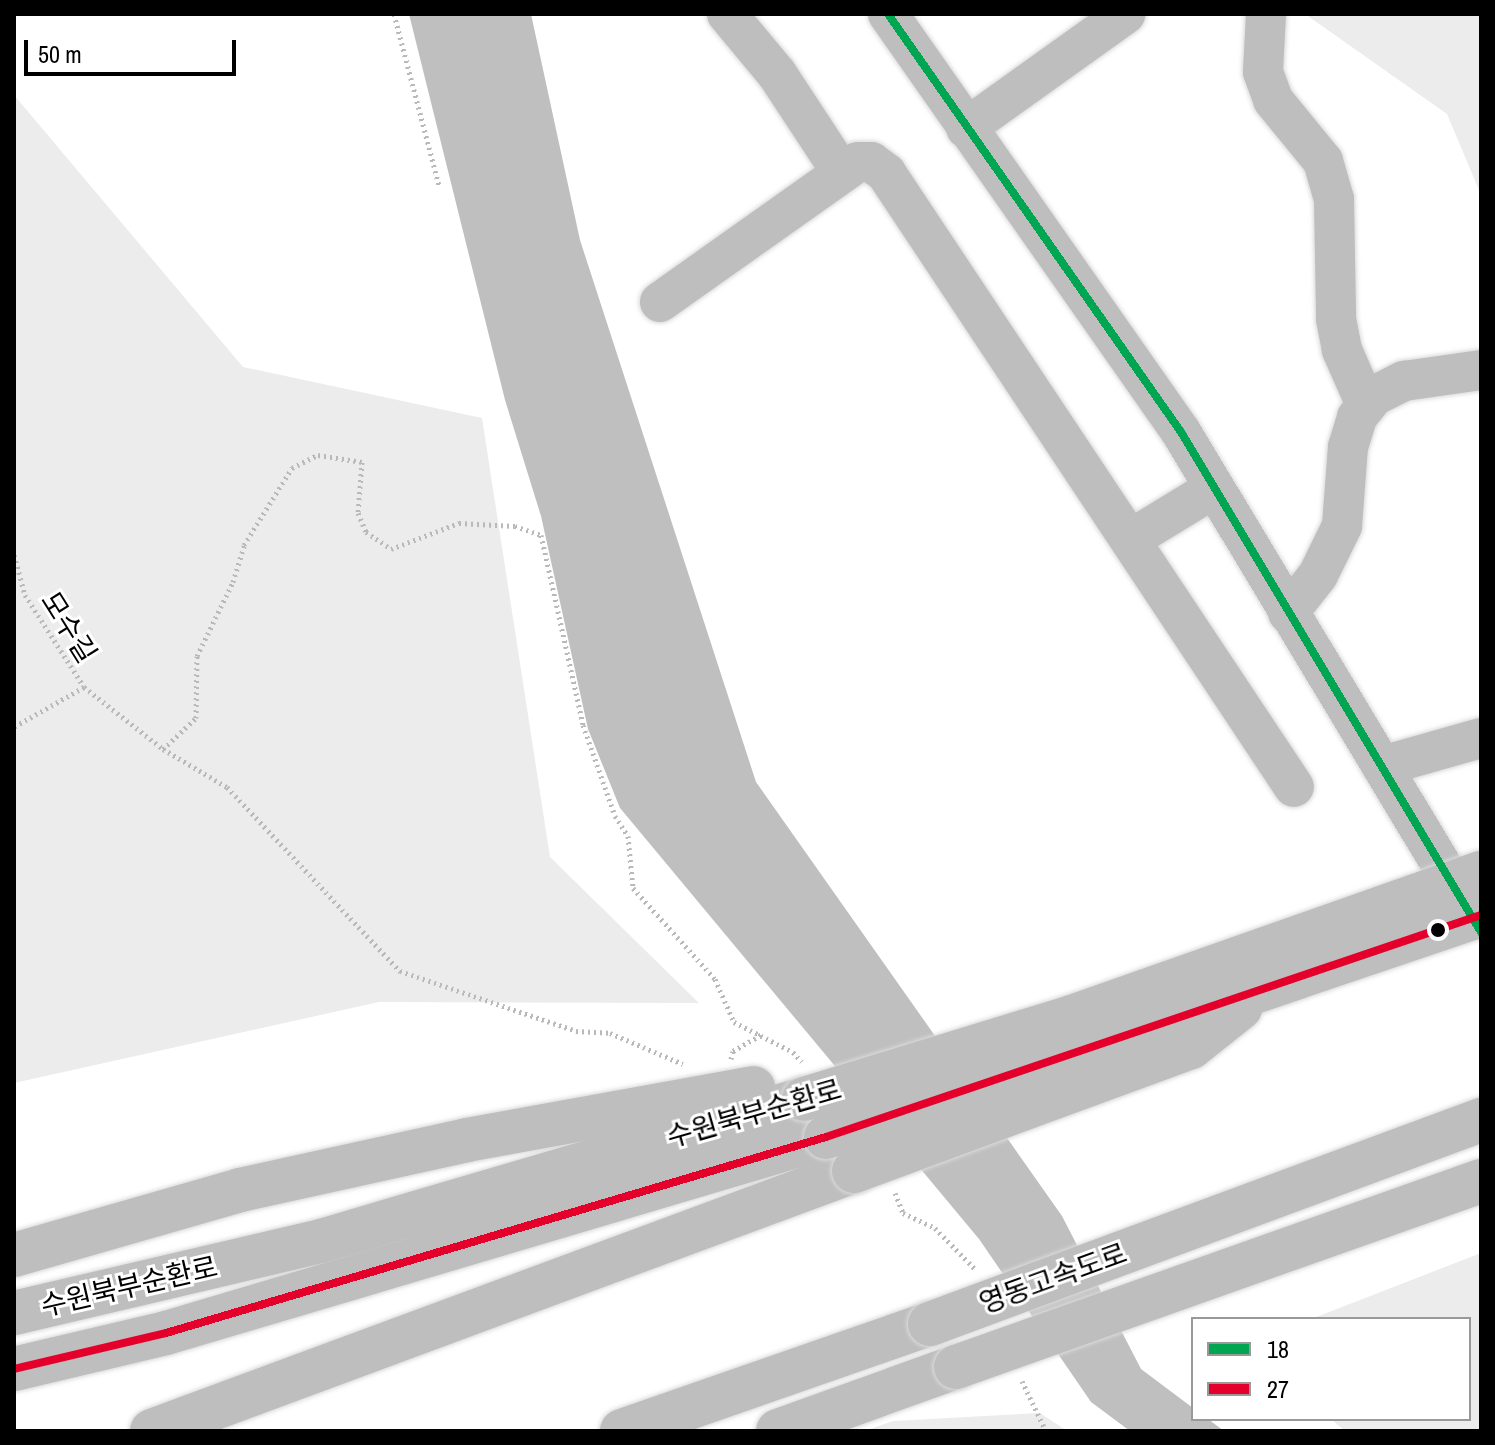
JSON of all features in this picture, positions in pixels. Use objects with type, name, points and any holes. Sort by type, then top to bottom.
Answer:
[{"type":"highway","name":"수원북부순환로","points":[[14,1313],[321,1241],[795,1090],[1069,1018],[1481,873]]},
{"type":"highway","name":"수원북부순환로","points":[[14,1369],[166,1333],[826,1137],[1481,915]]},
{"type":"highway","points":[[152,1431],[1191,1047],[1262,990]]},
{"type":"highway","points":[[14,1255],[270,1184],[467,1140],[795,1090]]},
{"type":"highway","name":"영동고속도로","points":[[622,1431],[930,1324],[1481,1120]]},
{"type":"highway","name":"영동고속도로","points":[[778,1431],[1481,1181]]},
{"type":"street","points":[[727,14],[777,74],[842,173]]},
{"type":"street","points":[[888,14],[1109,326],[1213,489],[1481,932]]},
{"type":"street","points":[[966,128],[1125,14]]},
{"type":"street","points":[[1266,14],[1263,72],[1273,100],[1323,161],[1334,199],[1336,319],[1342,350],[1366,405]]},
{"type":"street","points":[[660,302],[858,162],[871,162],[886,173],[1294,787]]},
{"type":"street","points":[[1288,613],[1318,575],[1342,526],[1348,447],[1357,417],[1366,405],[1404,381],[1481,370]]},
{"type":"street","points":[[1131,539],[1213,489]]},
{"type":"street","points":[[1382,766],[1481,738]]},
{"type":"path","points":[[394,14],[439,185]]},
{"type":"path","points":[[163,749],[196,718],[197,656],[233,582],[244,545],[276,488],[292,468],[318,455],[362,462],[358,513],[366,532],[391,549],[459,523],[515,526],[541,535],[583,725],[615,816],[628,836],[633,888],[715,979],[734,1022]]},
{"type":"path","name":"모수길","points":[[14,555],[25,595],[84,687],[14,727]]},
{"type":"path","points":[[84,687],[163,749],[227,787],[400,971],[576,1031],[610,1033],[695,1069]]},
{"type":"path","points":[[727,1074],[733,1051],[762,1034]]},
{"type":"shaded area","points":[[409,14],[531,14],[580,240],[756,782],[1062,1216],[1141,1369],[1191,1406],[1191,1421],[1211,1421],[1224,1431],[1130,1431],[1091,1402],[979,1239],[620,808],[588,729],[541,516],[505,400]]},
{"type":"shaded area","points":[[1305,14],[1481,14],[1481,195],[1447,114]]},
{"type":"shaded area","points":[[14,95],[243,367],[482,418],[550,857],[699,1003],[379,1002],[14,1083]]},
{"type":"shaded area","points":[[1481,1253],[1481,1431],[1345,1431],[1333,1421],[1471,1421],[1471,1317],[1316,1317]]},
{"type":"shaded area","points":[[1040,1413],[1067,1431],[864,1431],[893,1421]]},
{"type":"transit line","name":"18","points":[[888,14],[1181,432],[1481,932]]},
{"type":"transit line","name":"27","points":[[14,1369],[166,1333],[826,1137],[1481,915]]}]
